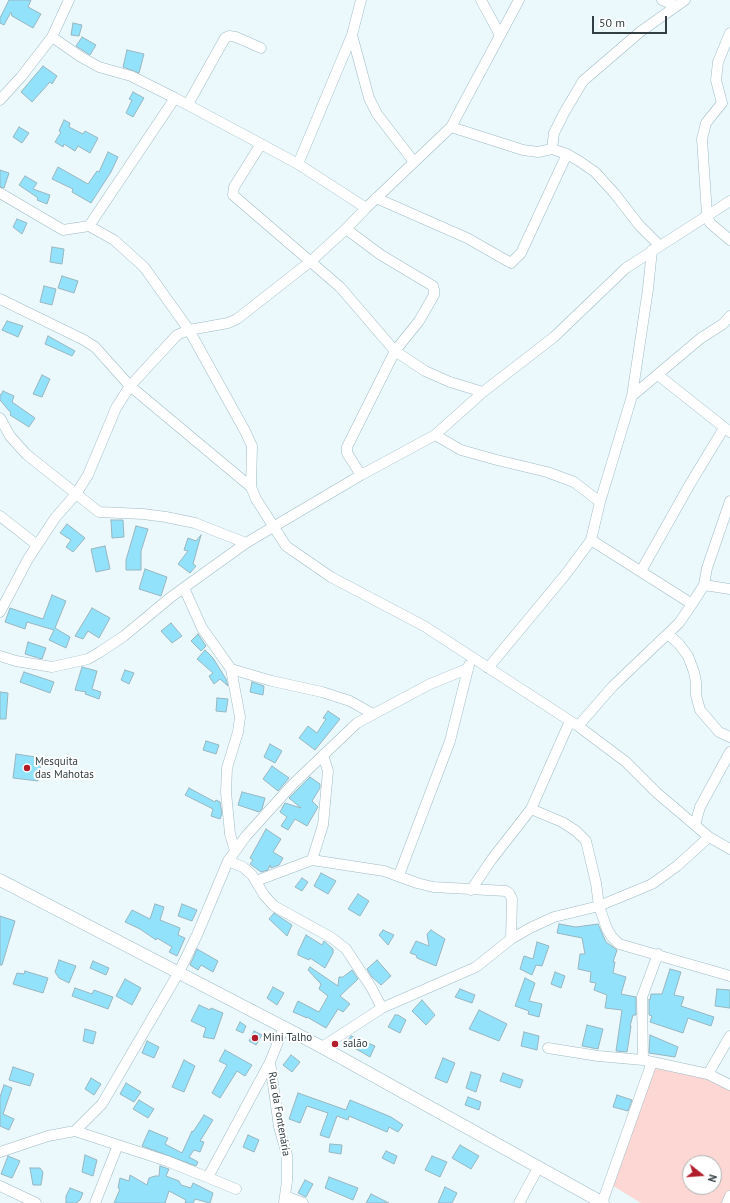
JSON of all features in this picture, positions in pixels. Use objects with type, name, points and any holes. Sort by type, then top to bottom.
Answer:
[{"type":"street","points":[[0,100],[22,77],[52,37],[68,0]]},
{"type":"street","points":[[481,0],[500,35]]},
{"type":"street","points":[[0,612],[37,545],[55,518],[76,494],[88,475],[98,455],[116,408],[130,386],[177,335],[189,330],[228,323],[237,319],[311,261],[451,127],[520,0]]},
{"type":"street","points":[[662,0],[676,6]]},
{"type":"street","points":[[552,149],[554,134],[583,81],[640,32],[685,0]]},
{"type":"street","points":[[298,164],[352,35],[358,1]]},
{"type":"street","points":[[730,33],[718,62],[716,80],[722,103],[703,129],[707,214],[710,223],[730,240]]},
{"type":"street","points":[[352,35],[372,103],[393,136],[414,162]]},
{"type":"street","points":[[188,104],[225,38],[229,36],[236,37],[261,48]]},
{"type":"street","points":[[52,37],[81,57],[99,67],[120,72],[188,104],[298,164],[366,208]]},
{"type":"street","points":[[90,226],[175,98]]},
{"type":"street","points":[[451,127],[523,150],[538,152],[552,149],[567,154],[595,172],[615,194],[656,247],[632,396],[600,502],[591,540],[566,574],[488,668]]},
{"type":"street","points":[[261,144],[234,187],[233,195],[340,287],[396,351],[426,371],[450,382],[483,392]]},
{"type":"street","points":[[376,198],[467,238],[511,263],[521,253],[567,154]]},
{"type":"street","points":[[0,193],[64,230],[90,226],[114,240],[144,266],[189,330],[252,446],[251,488]]},
{"type":"street","points":[[0,656],[16,662],[52,667],[88,659],[124,636],[184,588],[246,543],[361,475],[415,447],[434,435],[483,392],[554,337],[626,268],[707,214],[730,201]]},
{"type":"street","points":[[346,229],[381,255],[433,286],[434,295],[427,308],[396,351],[346,450],[361,475]]},
{"type":"street","points":[[0,299],[84,340],[95,347],[130,386],[251,488],[273,528],[286,546],[374,601],[424,626],[574,724],[626,762],[657,793],[709,837],[730,849]]},
{"type":"street","points":[[632,396],[702,338],[723,324],[730,316]]},
{"type":"street","points":[[641,571],[697,471],[727,430],[658,375]]},
{"type":"street","points":[[0,418],[10,436],[26,454],[99,512],[143,514],[195,523],[246,543]]},
{"type":"street","points":[[434,435],[461,450],[547,472],[574,482],[600,502]]},
{"type":"street","points":[[471,890],[492,859],[531,809],[574,724],[679,623],[692,604],[704,585],[708,568],[730,501]]},
{"type":"street","points":[[0,516],[37,545]]},
{"type":"street","points":[[591,540],[692,604]]},
{"type":"street","points":[[704,585],[730,588]]},
{"type":"street","points":[[184,588],[202,628],[231,669],[240,716],[238,732],[227,768],[226,792],[230,834],[235,851]]},
{"type":"street","points":[[668,634],[688,656],[694,672],[696,695],[700,710],[719,732],[730,737]]},
{"type":"street","points":[[399,875],[450,741],[472,658]]},
{"type":"street","points":[[231,669],[272,681],[322,692],[350,701],[372,714]]},
{"type":"street","points":[[75,1131],[102,1104],[179,972],[228,861],[246,836],[323,755],[357,723],[441,678],[468,669]]},
{"type":"street","points":[[695,825],[700,807],[730,752]]},
{"type":"street","points":[[312,860],[323,825],[328,771],[323,755]]},
{"type":"street","points":[[531,809],[562,822],[576,831],[586,841],[594,869],[599,906],[607,929],[619,944],[730,976]]},
{"type":"street","points":[[322,1047],[382,1008],[476,967],[511,939],[554,917],[599,906],[652,884],[677,866],[709,837]]},
{"type":"street","points":[[256,881],[312,860],[364,867],[399,875],[417,883],[433,887],[509,893],[512,899],[511,939]]},
{"type":"street","points":[[228,861],[243,867],[256,881],[264,895],[274,906],[332,938],[346,949],[371,987],[382,1008]]},
{"type":"street","points":[[0,880],[322,1047],[603,1203],[647,1061],[642,997],[658,954]]},
{"type":"street","name":"Rua da Fontenária","points":[[284,1027],[270,1062],[279,1127],[287,1155],[285,1199]]},
{"type":"street","points":[[708,1074],[730,1036]]},
{"type":"street","points":[[548,1048],[598,1056],[647,1061],[708,1074],[730,1085]]},
{"type":"street","points":[[208,1177],[270,1062]]},
{"type":"street","points":[[0,1152],[48,1136],[75,1131],[167,1161],[236,1189]]},
{"type":"street","points":[[96,1203],[118,1145]]},
{"type":"street","points":[[519,1203],[538,1168]]},
{"type":"street","points":[[0,1186],[36,1203]]},
{"type":"street","points":[[727,1203],[730,1196]]},
{"type":"street","points":[[285,1199],[303,1203]]},
{"type":"shaded area","points":[[658,1066],[707,1077],[730,1088],[730,1191],[725,1203],[641,1203],[610,1184],[652,1069]]},
{"type":"building","points":[[9,0],[31,0],[28,7],[41,14],[33,28],[12,16],[11,12],[4,25],[0,23],[0,18]]},
{"type":"building","points":[[73,23],[82,25],[79,36],[71,35]]},
{"type":"building","points":[[82,37],[96,45],[90,55],[76,46]]},
{"type":"building","points":[[127,50],[144,54],[139,73],[123,67]]},
{"type":"building","points":[[43,66],[57,76],[52,84],[50,82],[32,102],[21,92]]},
{"type":"building","points":[[133,92],[144,98],[133,117],[126,113],[132,100],[129,99]]},
{"type":"building","points":[[64,120],[70,123],[69,127],[83,134],[85,131],[98,138],[90,153],[78,146],[75,151],[64,144],[63,147],[55,142],[61,132],[59,131]]},
{"type":"building","points":[[19,127],[29,133],[22,143],[13,137]]},
{"type":"building","points":[[108,152],[118,157],[111,172],[91,203],[72,192],[73,189],[52,179],[58,167],[88,184],[97,171],[99,172]]},
{"type":"building","points":[[0,170],[9,173],[4,188],[0,187]]},
{"type":"building","points":[[25,176],[37,183],[33,189],[50,195],[47,204],[37,200],[38,198],[19,185]]},
{"type":"building","points":[[17,219],[27,223],[22,234],[13,227]]},
{"type":"building","points":[[52,247],[64,249],[62,264],[50,262]]},
{"type":"building","points":[[62,276],[78,281],[74,293],[58,288]]},
{"type":"building","points":[[44,286],[56,289],[52,305],[40,302]]},
{"type":"building","points":[[7,321],[23,326],[18,337],[2,330]]},
{"type":"building","points":[[48,336],[75,351],[72,356],[45,344]]},
{"type":"building","points":[[42,375],[50,379],[42,397],[33,394]]},
{"type":"building","points":[[3,391],[14,396],[12,402],[35,418],[29,427],[10,415],[11,413],[0,400],[0,394],[1,395]]},
{"type":"building","points":[[111,520],[123,520],[124,537],[112,538]]},
{"type":"building","points":[[67,524],[85,538],[73,552],[66,547],[71,540],[60,533]]},
{"type":"building","points":[[136,526],[148,529],[141,551],[141,570],[126,570],[126,560]]},
{"type":"building","points":[[201,535],[193,564],[196,566],[190,573],[178,564],[188,551],[184,550],[188,538],[196,541]]},
{"type":"building","points":[[105,546],[110,569],[96,572],[91,549]]},
{"type":"building","points":[[145,569],[167,577],[161,596],[139,589]]},
{"type":"building","points":[[52,595],[66,601],[55,628],[70,637],[66,648],[49,640],[54,630],[27,622],[25,629],[5,622],[10,608],[43,619]]},
{"type":"building","points":[[92,608],[110,618],[99,638],[88,631],[83,639],[75,636]]},
{"type":"building","points":[[171,623],[182,636],[172,643],[161,631]]},
{"type":"building","points":[[198,634],[206,646],[201,651],[191,641]]},
{"type":"building","points":[[28,642],[46,648],[42,659],[25,654]]},
{"type":"building","points":[[205,650],[213,658],[226,679],[228,686],[220,679],[214,684],[209,676],[213,673],[197,659]]},
{"type":"building","points":[[82,667],[97,671],[92,689],[101,692],[99,699],[85,694],[86,692],[75,690]]},
{"type":"building","points":[[125,670],[134,673],[129,684],[121,680]]},
{"type":"building","points":[[24,672],[54,682],[50,693],[20,682]]},
{"type":"building","points":[[252,682],[264,686],[263,695],[250,692]]},
{"type":"building","points":[[0,692],[8,693],[6,719],[0,719]]},
{"type":"building","points":[[217,698],[228,699],[226,712],[216,711]]},
{"type":"building","points":[[328,711],[340,719],[315,750],[299,738],[308,726],[317,733],[326,719],[323,718]]},
{"type":"building","points":[[206,741],[219,745],[216,754],[203,750]]},
{"type":"building","points":[[270,744],[282,751],[275,763],[264,757]]},
{"type":"building","name":"Mesquita das Mahotas","points":[[16,754],[42,758],[38,781],[13,778]]},
{"type":"building","points":[[272,766],[289,778],[278,791],[263,779]]},
{"type":"building","points":[[310,777],[320,784],[320,788],[312,801],[318,807],[307,826],[295,819],[288,830],[281,826],[287,817],[280,812],[285,803],[301,808],[289,798]]},
{"type":"building","points":[[189,788],[215,802],[216,800],[220,802],[222,814],[220,819],[211,816],[213,809],[185,795]]},
{"type":"building","points":[[242,792],[265,798],[262,809],[259,812],[238,805]]},
{"type":"building","points":[[266,829],[281,839],[273,852],[283,858],[279,865],[271,868],[270,865],[268,870],[261,872],[250,864],[253,860],[250,858]]},
{"type":"building","points":[[321,873],[336,881],[328,894],[314,886]]},
{"type":"building","points":[[302,878],[308,882],[302,891],[295,887]]},
{"type":"building","points":[[358,894],[369,901],[360,916],[348,909]]},
{"type":"building","points":[[155,904],[164,907],[160,920],[180,928],[178,935],[185,938],[177,956],[169,952],[172,947],[157,938],[156,940],[140,929],[125,922],[132,910],[150,919]]},
{"type":"building","points":[[182,904],[197,910],[192,921],[178,916]]},
{"type":"building","points":[[274,913],[292,925],[287,936],[269,919]]},
{"type":"building","points":[[0,916],[15,921],[2,965],[0,965]]},
{"type":"building","points":[[559,924],[576,927],[598,924],[606,942],[617,950],[613,962],[615,962],[613,973],[626,977],[621,994],[636,997],[636,1015],[633,1015],[630,1026],[627,1052],[616,1051],[622,1010],[605,1008],[607,995],[594,990],[596,983],[590,982],[591,972],[578,969],[580,954],[585,954],[582,938],[557,933]]},
{"type":"building","points":[[383,930],[394,935],[388,945],[379,935]]},
{"type":"building","points":[[431,930],[445,939],[436,966],[417,958],[416,955],[410,953],[416,941],[429,946],[427,934]]},
{"type":"building","points":[[306,935],[322,945],[324,941],[333,949],[333,953],[325,968],[310,958],[309,960],[298,955]]},
{"type":"building","points":[[537,942],[549,946],[542,966],[536,965],[532,975],[520,969],[524,956],[533,959]]},
{"type":"building","points":[[197,949],[218,961],[213,972],[201,965],[198,970],[190,965]]},
{"type":"building","points":[[59,960],[76,966],[69,983],[59,978],[55,972]]},
{"type":"building","points":[[377,960],[391,976],[381,985],[372,977],[367,969]]},
{"type":"building","points":[[93,961],[109,968],[106,975],[90,968]]},
{"type":"building","points":[[310,967],[338,986],[339,977],[343,977],[352,970],[358,979],[340,996],[350,1004],[343,1012],[338,1009],[326,1028],[307,1017],[293,1012],[298,1001],[319,1012],[328,996],[319,989],[321,984],[308,970]]},
{"type":"building","points":[[670,969],[681,972],[674,995],[684,997],[681,1006],[714,1017],[711,1026],[688,1018],[683,1033],[650,1022],[652,1016],[649,1015],[649,999],[650,1000],[651,994],[662,994]]},
{"type":"building","points":[[25,971],[48,978],[43,993],[13,984],[17,973],[24,974]]},
{"type":"building","points":[[555,972],[565,976],[561,988],[551,984]]},
{"type":"building","points":[[525,978],[535,983],[529,1001],[542,1004],[539,1017],[528,1014],[529,1011],[515,1006]]},
{"type":"building","points":[[125,979],[141,988],[132,1005],[116,996]]},
{"type":"building","points":[[273,987],[284,993],[277,1005],[267,998]]},
{"type":"building","points":[[75,988],[92,994],[94,990],[113,997],[108,1009],[72,996]]},
{"type":"building","points":[[460,989],[475,995],[472,1003],[455,997]]},
{"type":"building","points":[[717,989],[730,990],[730,1008],[715,1006]]},
{"type":"building","points":[[422,1000],[435,1015],[426,1025],[412,1011]]},
{"type":"building","points":[[199,1005],[210,1010],[211,1008],[223,1013],[214,1039],[203,1037],[206,1028],[191,1021]]},
{"type":"building","points":[[479,1010],[507,1024],[499,1041],[469,1029]]},
{"type":"building","points":[[395,1015],[398,1015],[406,1020],[400,1033],[388,1027]]},
{"type":"building","points":[[240,1022],[246,1026],[243,1033],[236,1030]]},
{"type":"building","points":[[587,1025],[603,1029],[598,1049],[582,1046]]},
{"type":"building","points":[[85,1029],[96,1032],[93,1044],[83,1041]]},
{"type":"building","name":"Mini Talho","points":[[254,1031],[262,1035],[256,1045],[249,1041]]},
{"type":"building","points":[[524,1032],[539,1036],[537,1050],[521,1046]]},
{"type":"building","points":[[650,1035],[678,1047],[675,1057],[649,1053]]},
{"type":"building","points":[[351,1036],[375,1046],[370,1057],[346,1043]]},
{"type":"building","points":[[147,1041],[159,1047],[154,1058],[142,1053]]},
{"type":"building","points":[[225,1050],[252,1065],[245,1076],[237,1071],[220,1098],[212,1093],[227,1065],[219,1061]]},
{"type":"building","points":[[291,1055],[300,1062],[292,1072],[283,1065]]},
{"type":"building","points":[[443,1058],[455,1063],[447,1083],[435,1078]]},
{"type":"building","points":[[184,1060],[195,1066],[184,1092],[172,1087]]},
{"type":"building","points":[[13,1067],[34,1074],[30,1086],[9,1080]]},
{"type":"building","points":[[471,1072],[481,1075],[476,1092],[466,1088]]},
{"type":"building","points":[[503,1073],[523,1080],[520,1088],[500,1081]]},
{"type":"building","points":[[91,1078],[101,1084],[94,1095],[85,1089]]},
{"type":"building","points":[[126,1083],[141,1092],[134,1102],[120,1094]]},
{"type":"building","points":[[4,1085],[12,1088],[3,1114],[14,1119],[9,1130],[0,1126],[0,1097]]},
{"type":"building","points":[[298,1093],[346,1110],[350,1100],[391,1117],[403,1125],[398,1132],[389,1127],[387,1132],[349,1116],[348,1120],[337,1116],[329,1138],[320,1135],[328,1113],[307,1106],[300,1123],[289,1119]]},
{"type":"building","points":[[617,1095],[632,1100],[628,1111],[613,1107]]},
{"type":"building","points":[[468,1097],[481,1102],[479,1110],[465,1105]]},
{"type":"building","points":[[139,1100],[154,1109],[148,1118],[133,1109]]},
{"type":"building","points":[[204,1115],[213,1120],[200,1141],[204,1142],[200,1152],[194,1150],[189,1157],[198,1162],[196,1166],[142,1146],[149,1130],[168,1138],[165,1144],[182,1153],[192,1131],[193,1132]]},
{"type":"building","points":[[248,1135],[259,1140],[254,1152],[243,1147]]},
{"type":"building","points":[[330,1144],[342,1145],[341,1154],[329,1152]]},
{"type":"building","points":[[460,1145],[479,1156],[471,1169],[452,1158]]},
{"type":"building","points":[[386,1151],[397,1156],[394,1164],[382,1158]]},
{"type":"building","points":[[85,1155],[97,1160],[93,1176],[82,1172]]},
{"type":"building","points":[[8,1156],[20,1161],[12,1178],[1,1174]]},
{"type":"building","points":[[432,1156],[447,1162],[440,1177],[425,1170]]},
{"type":"building","points":[[160,1166],[169,1169],[166,1176],[179,1181],[181,1185],[191,1188],[193,1183],[213,1193],[210,1203],[195,1199],[193,1203],[185,1203],[186,1200],[169,1191],[165,1203],[114,1203],[120,1189],[118,1188],[120,1178],[129,1181],[130,1175],[147,1185],[149,1178],[159,1176]]},
{"type":"building","points":[[30,1168],[40,1168],[43,1172],[41,1185],[33,1185]]},
{"type":"building","points":[[329,1177],[358,1188],[353,1200],[325,1188]]},
{"type":"building","points":[[305,1180],[313,1184],[306,1197],[298,1193]]},
{"type":"building","points":[[445,1187],[457,1193],[452,1203],[438,1203]]},
{"type":"building","points":[[70,1188],[83,1193],[80,1200],[76,1203],[66,1203],[66,1196]]},
{"type":"building","points":[[371,1194],[389,1203],[366,1203]]},
{"type":"place","name":"Mesquita das Mahotas","points":[[27,768]]},
{"type":"place","name":"Mini Talho","points":[[255,1038]]},
{"type":"place","name":"salão","points":[[335,1044]]}]
